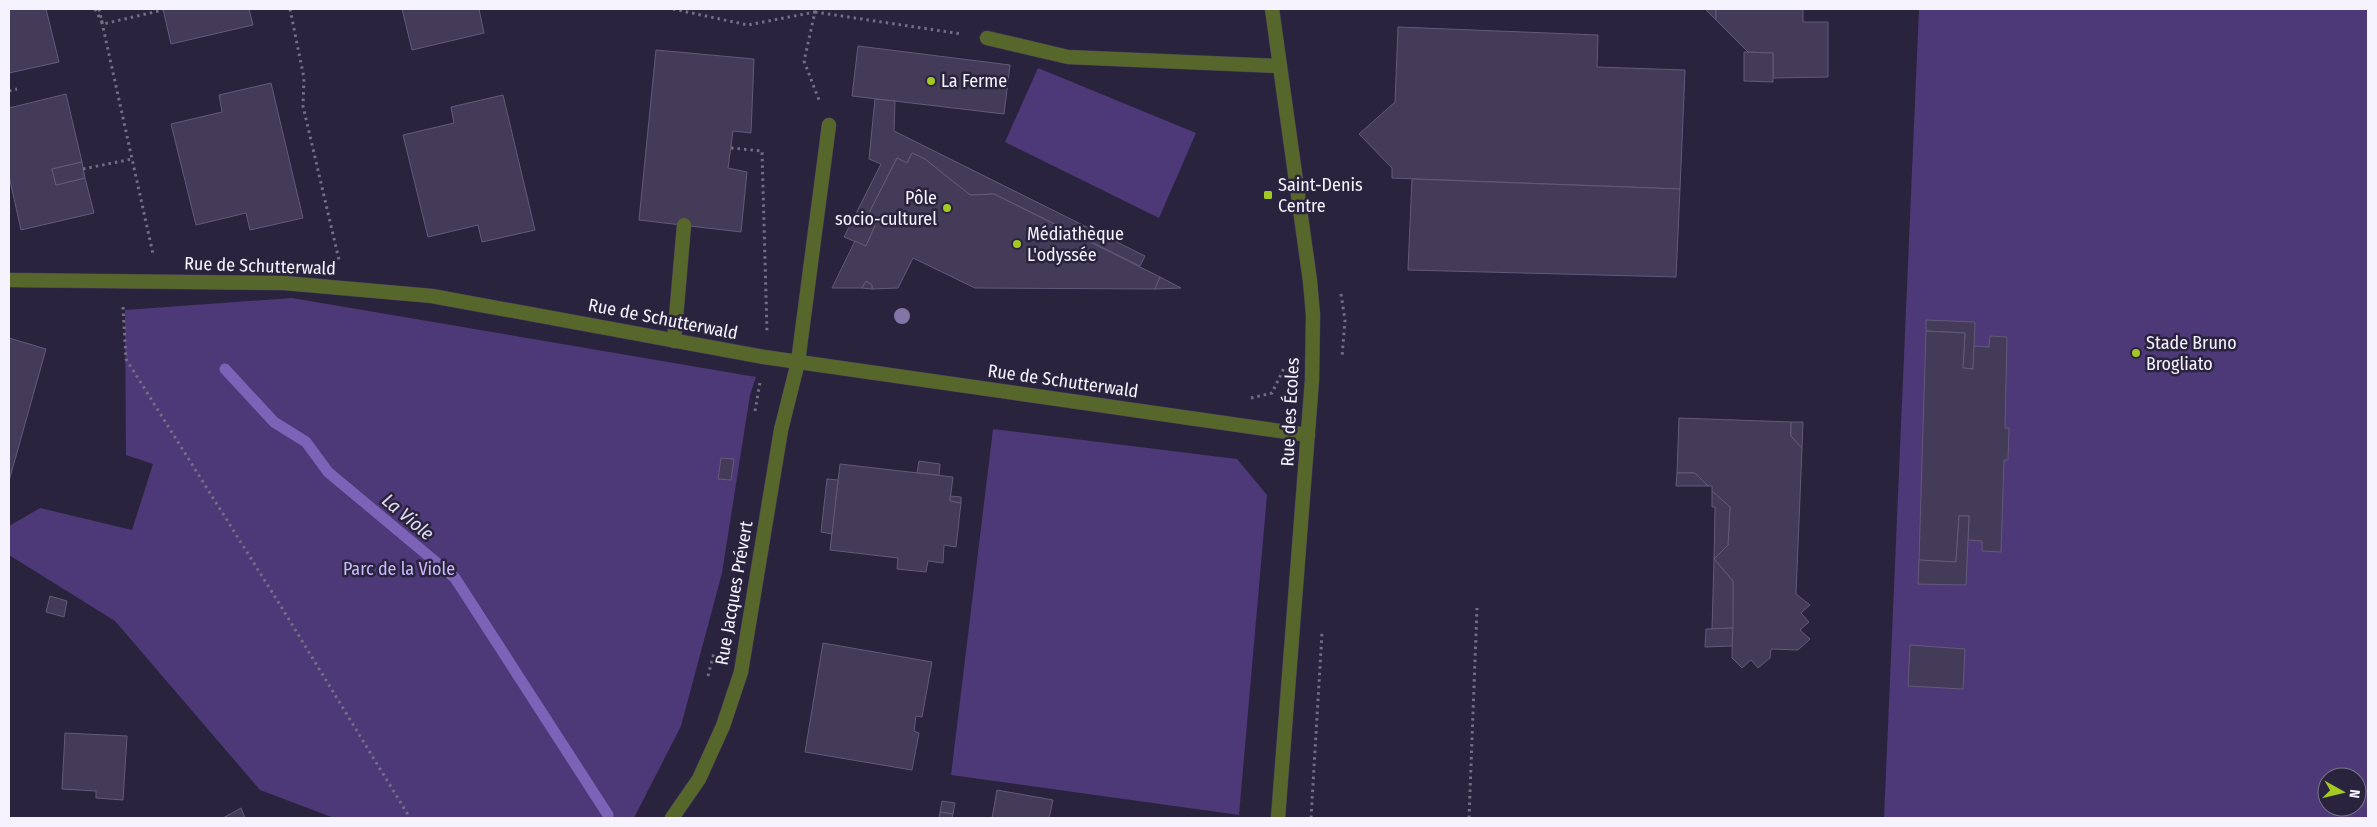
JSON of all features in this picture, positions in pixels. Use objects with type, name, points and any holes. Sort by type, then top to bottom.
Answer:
[{"type":"street","name":"Rue des Écoles","points":[[1272,9],[1310,281],[1312,345],[1308,435],[1278,818]]},
{"type":"street","points":[[987,38],[1068,57],[1280,66]]},
{"type":"street","name":"Rue Jacques Prévert","points":[[672,818],[699,779],[723,726],[741,672],[781,430],[798,362],[829,125]]},
{"type":"street","points":[[674,341],[684,225]]},
{"type":"street","name":"Rue de Schutterwald","points":[[9,280],[284,283],[432,296],[764,357],[1308,435]]},
{"type":"path","points":[[95,9],[103,24]]},
{"type":"path","points":[[99,9],[154,259]]},
{"type":"path","points":[[290,9],[304,78],[303,106],[341,266]]},
{"type":"path","points":[[673,9],[748,25],[815,12],[987,38]]},
{"type":"path","points":[[103,24],[163,10]]},
{"type":"path","points":[[815,12],[804,61],[829,125]]},
{"type":"path","points":[[9,91],[18,89]]},
{"type":"path","points":[[731,148],[762,151],[767,333]]},
{"type":"path","points":[[84,169],[132,159]]},
{"type":"path","points":[[121,281],[126,359],[282,608],[410,818]]},
{"type":"path","points":[[754,416],[764,357]]},
{"type":"path","points":[[1245,400],[1272,393],[1284,368],[1285,361]]},
{"type":"path","points":[[1470,818],[1477,608]]},
{"type":"path","points":[[707,683],[716,646]]},
{"type":"green space","name":"Stade Bruno Brogliato","points":[[1919,9],[2368,9],[2368,818],[1884,818]]},
{"type":"green space","points":[[1038,68],[1196,133],[1159,218],[1005,142]]},
{"type":"green space","name":"Parc de la Viole","points":[[292,298],[756,377],[750,395],[722,573],[681,726],[634,818],[334,818],[260,790],[115,621],[9,555],[9,526],[40,508],[132,530],[153,464],[126,455],[125,310]]},
{"type":"green space","points":[[993,429],[1237,459],[1267,495],[1239,815],[951,775]]},
{"type":"building","points":[[9,9],[46,9],[59,62],[9,73]]},
{"type":"building","points":[[163,9],[249,9],[253,25],[171,44]]},
{"type":"building","points":[[402,9],[479,9],[484,33],[412,50]]},
{"type":"building","points":[[1705,9],[1716,9],[1716,20]]},
{"type":"building","points":[[1716,9],[1803,9],[1803,22],[1828,22],[1828,77],[1773,78],[1773,53],[1748,52],[1716,20]]},
{"type":"building","points":[[1398,27],[1598,35],[1597,67],[1685,70],[1680,189],[1392,178],[1392,168],[1359,134],[1395,102]]},
{"type":"building","name":"La Ferme","points":[[858,46],[1010,65],[1004,114],[852,96]]},
{"type":"building","points":[[656,50],[754,59],[751,133],[733,131],[728,168],[747,172],[741,232],[639,220]]},
{"type":"building","points":[[1744,52],[1773,53],[1773,82],[1744,81]]},
{"type":"building","points":[[271,83],[303,218],[250,230],[246,213],[196,225],[171,124],[222,112],[219,95]]},
{"type":"building","points":[[66,94],[82,162],[52,169],[56,185],[85,178],[94,213],[21,230],[9,176],[9,108]]},
{"type":"building","points":[[503,95],[535,230],[482,242],[478,225],[428,237],[403,135],[454,123],[451,107]]},
{"type":"building","points":[[875,99],[895,101],[894,131],[1145,256],[1140,266],[994,194],[970,195],[925,159],[912,153],[907,163],[897,158],[865,221],[875,226],[866,246],[844,237],[881,164],[869,159]]},
{"type":"building","name":"Pôle socio-culturel","points":[[912,153],[925,159],[970,195],[994,194],[1160,277],[1155,289],[975,288],[913,258],[898,288],[872,289],[872,285],[866,281],[862,288],[832,288],[855,241],[866,246],[875,226],[865,221],[897,158],[907,163]]},
{"type":"building","points":[[82,162],[85,178],[56,185],[52,169]]},
{"type":"building","points":[[1412,179],[1680,189],[1676,277],[1408,270]]},
{"type":"building","points":[[1160,277],[1181,288],[1155,289]]},
{"type":"building","points":[[866,281],[872,285],[872,289],[862,288]]},
{"type":"building","points":[[1926,320],[1975,322],[1973,369],[1963,368],[1965,333],[1926,331]]},
{"type":"building","points":[[1926,331],[1965,333],[1963,368],[1973,369],[1974,346],[1989,347],[1990,336],[2007,337],[2005,428],[2009,428],[2008,460],[2004,460],[2001,552],[1982,551],[1982,541],[1968,540],[1969,516],[1959,516],[1956,562],[1919,560]]},
{"type":"building","points":[[9,338],[46,349],[9,481]]},
{"type":"building","points":[[1679,418],[1791,422],[1791,436],[1802,448],[1796,594],[1810,605],[1801,613],[1809,622],[1800,630],[1810,639],[1798,650],[1771,649],[1770,658],[1758,668],[1751,660],[1742,668],[1732,658],[1733,581],[1714,559],[1728,545],[1730,507],[1712,491],[1712,486],[1708,486],[1695,473],[1677,473]]},
{"type":"building","points":[[1791,422],[1803,422],[1802,448],[1791,436]]},
{"type":"building","points":[[721,458],[734,459],[731,480],[718,479]]},
{"type":"building","points":[[919,461],[940,464],[939,475],[917,473]]},
{"type":"building","points":[[840,464],[953,477],[950,501],[961,503],[956,547],[944,545],[943,563],[928,561],[926,572],[897,569],[898,558],[830,550]]},
{"type":"building","points":[[1677,473],[1695,473],[1708,486],[1676,486]]},
{"type":"building","points":[[827,479],[838,480],[832,534],[821,532]]},
{"type":"building","points":[[1712,491],[1730,507],[1728,545],[1714,559],[1715,507],[1712,507]]},
{"type":"building","points":[[950,496],[961,497],[961,503],[950,501]]},
{"type":"building","points":[[1959,516],[1969,516],[1966,585],[1918,584],[1919,560],[1956,562]]},
{"type":"building","points":[[1714,559],[1733,581],[1733,628],[1712,629]]},
{"type":"building","points":[[50,596],[67,601],[64,617],[46,612]]},
{"type":"building","points":[[1733,628],[1732,646],[1705,647],[1706,629]]},
{"type":"building","points":[[823,643],[932,662],[922,717],[916,716],[914,731],[919,733],[912,770],[805,752]]},
{"type":"building","points":[[1910,645],[1965,649],[1963,689],[1908,686]]},
{"type":"building","points":[[65,733],[127,736],[123,800],[96,798],[96,791],[62,789]]},
{"type":"building","points":[[997,790],[1053,800],[1049,818],[992,818]]},
{"type":"building","points":[[942,801],[955,803],[953,814],[940,812]]},
{"type":"building","points":[[241,808],[245,818],[223,818]]},
{"type":"building","points":[[940,812],[953,814],[952,818],[939,818]]},
{"type":"waterway","name":"La Viole","points":[[225,369],[274,422],[306,442],[328,472],[455,578],[608,815]]},
{"type":"place","name":"La Ferme","points":[[931,81]]},
{"type":"place","name":"Saint-Denis Centre","points":[[1268,195]]},
{"type":"place","name":"Pôle socio-culturel","points":[[947,208]]},
{"type":"place","name":"Médiathèque L'odyssée","points":[[1017,244]]},
{"type":"place","name":"Stade Bruno Brogliato","points":[[2136,353]]}]
